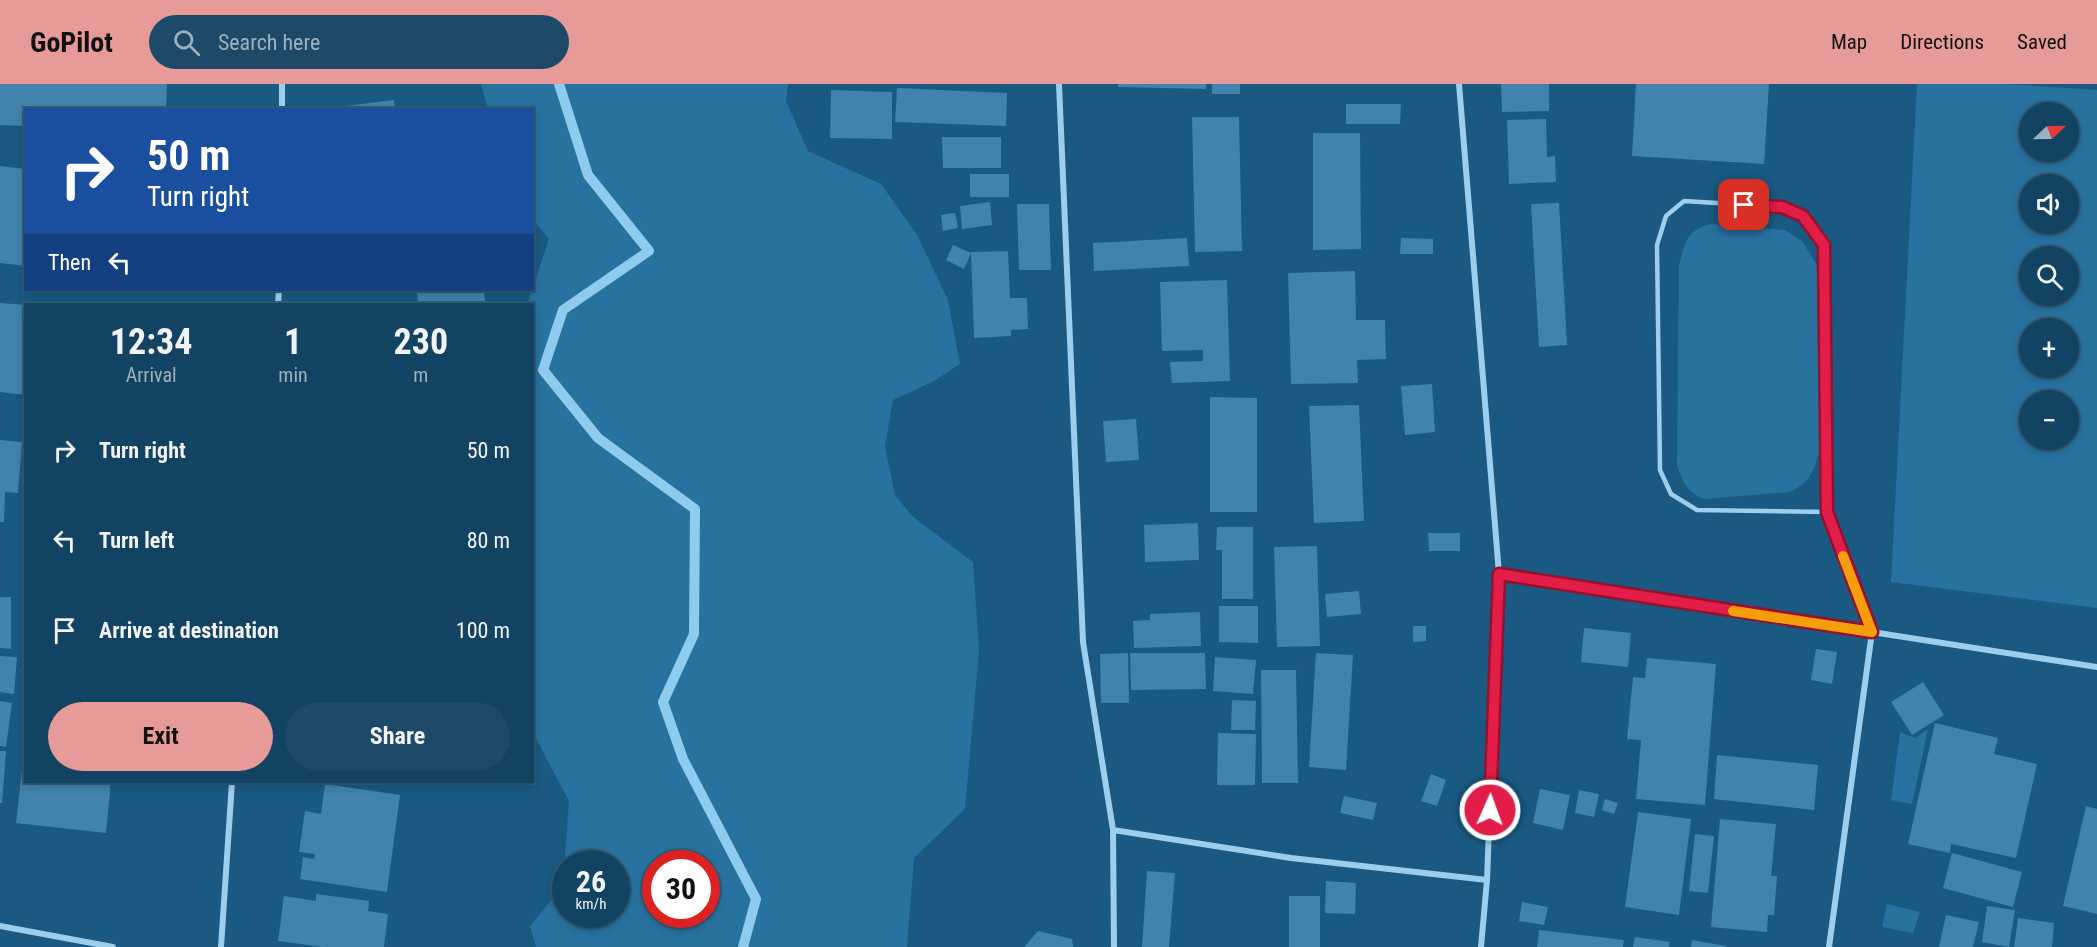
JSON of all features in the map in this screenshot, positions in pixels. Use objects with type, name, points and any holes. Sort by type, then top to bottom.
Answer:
[{"type":"street","points":[[282,84],[282,108]]},
{"type":"street","points":[[1059,84],[1083,642],[1113,830],[1114,947]]},
{"type":"street","points":[[1459,84],[1499,574],[1487,880],[1481,947]]},
{"type":"street","points":[[1499,574],[2097,667]]},
{"type":"street","points":[[1829,947],[1872,632]]},
{"type":"street","points":[[221,947],[232,783]]},
{"type":"street","points":[[1113,830],[1291,858],[1487,880]]},
{"type":"street","points":[[0,926],[113,947]]},
{"type":"lane","points":[[1827,512],[1697,510],[1671,494],[1667,486],[1660,470],[1657,245],[1666,216],[1684,201],[1782,207],[1803,216],[1824,245],[1827,512],[1872,632]]},
{"type":"shaded area","points":[[481,84],[788,84],[786,101],[808,151],[881,184],[917,235],[948,300],[960,364],[934,381],[893,400],[885,446],[895,495],[912,516],[973,562],[979,651],[965,809],[914,858],[907,947],[536,947],[530,926],[552,899],[552,928],[630,928],[630,850],[566,850],[569,801],[534,735],[534,303],[527,303],[531,291],[534,291],[534,283],[549,239],[534,221],[534,108],[488,108]]},
{"type":"shaded area","points":[[1917,84],[2006,84],[2097,90],[2097,608],[1891,582]]},
{"type":"shaded area","points":[[1711,224],[1785,230],[1802,241],[1817,265],[1819,452],[1810,476],[1802,485],[1790,492],[1703,499],[1686,485],[1677,465],[1679,265],[1688,238],[1697,229]]},
{"type":"shaded area","points":[[1928,729],[1912,804],[1891,800],[1900,732],[1915,738]]},
{"type":"shaded area","points":[[1887,904],[1920,912],[1913,933],[1882,927]]},
{"type":"building","points":[[0,84],[167,84],[166,108],[24,108],[24,126],[0,125]]},
{"type":"building","points":[[1118,84],[1206,84],[1206,89],[1118,87]]},
{"type":"building","points":[[1212,84],[1240,84],[1240,94],[1212,94]]},
{"type":"building","points":[[1501,84],[1549,84],[1549,111],[1502,112]]},
{"type":"building","points":[[1636,84],[1769,84],[1764,164],[1632,156]]},
{"type":"building","points":[[897,88],[1007,93],[1006,126],[895,122]]},
{"type":"building","points":[[831,90],[892,92],[892,139],[830,138]]},
{"type":"building","points":[[394,100],[395,108],[329,108]]},
{"type":"building","points":[[1346,104],[1401,104],[1400,124],[1346,124]]},
{"type":"building","points":[[1192,117],[1239,117],[1242,251],[1195,252]]},
{"type":"building","points":[[1546,119],[1547,157],[1555,156],[1556,182],[1509,184],[1507,120]]},
{"type":"building","points":[[1313,133],[1360,133],[1361,249],[1313,250]]},
{"type":"building","points":[[942,137],[1001,137],[1001,168],[943,168]]},
{"type":"building","points":[[0,166],[24,169],[24,266],[0,263]]},
{"type":"building","points":[[970,174],[1009,174],[1009,197],[970,197]]},
{"type":"building","points":[[990,202],[992,225],[962,229],[960,206]]},
{"type":"building","points":[[1559,203],[1567,345],[1539,347],[1531,204]]},
{"type":"building","points":[[1017,204],[1049,204],[1051,270],[1019,270]]},
{"type":"building","points":[[955,213],[958,228],[943,231],[941,215]]},
{"type":"building","points":[[1187,238],[1189,266],[1094,271],[1093,243]]},
{"type":"building","points":[[1401,238],[1433,239],[1433,254],[1400,254]]},
{"type":"building","points":[[953,245],[971,253],[964,269],[946,260]]},
{"type":"building","points":[[1008,251],[1010,298],[1027,298],[1028,329],[1011,330],[1011,336],[974,338],[971,252]]},
{"type":"building","points":[[1355,271],[1356,320],[1385,320],[1386,359],[1357,360],[1358,383],[1291,384],[1288,273]]},
{"type":"building","points":[[1227,280],[1230,381],[1172,383],[1170,362],[1203,361],[1203,350],[1162,351],[1160,282]]},
{"type":"building","points":[[417,291],[484,291],[485,303],[418,303]]},
{"type":"building","points":[[0,303],[24,305],[24,395],[0,392]]},
{"type":"building","points":[[1432,384],[1435,432],[1405,435],[1401,386]]},
{"type":"building","points":[[1210,397],[1257,398],[1257,512],[1210,512]]},
{"type":"building","points":[[1359,405],[1364,521],[1314,523],[1309,406]]},
{"type":"building","points":[[1136,419],[1139,460],[1106,462],[1103,421]]},
{"type":"building","points":[[0,440],[22,442],[18,493],[5,492],[4,522],[0,522]]},
{"type":"building","points":[[1198,523],[1199,560],[1145,562],[1144,525]]},
{"type":"building","points":[[1217,527],[1253,527],[1253,599],[1222,599],[1222,550],[1216,550]]},
{"type":"building","points":[[1428,533],[1460,533],[1460,551],[1429,551]]},
{"type":"building","points":[[1317,546],[1320,646],[1277,647],[1274,547]]},
{"type":"building","points":[[1359,591],[1361,614],[1327,617],[1325,594]]},
{"type":"building","points":[[0,597],[11,597],[11,649],[0,648]]},
{"type":"building","points":[[1219,606],[1258,606],[1258,643],[1219,642]]},
{"type":"building","points":[[1200,612],[1201,646],[1134,648],[1133,621],[1150,620],[1150,614]]},
{"type":"building","points":[[1413,626],[1426,626],[1426,641],[1413,642]]},
{"type":"building","points":[[1584,628],[1631,633],[1628,667],[1581,662]]},
{"type":"building","points":[[1816,649],[1837,652],[1832,684],[1811,680]]},
{"type":"building","points":[[1128,653],[1129,703],[1101,703],[1100,654]]},
{"type":"building","points":[[1130,653],[1205,653],[1206,689],[1131,690]]},
{"type":"building","points":[[1316,653],[1353,655],[1346,770],[1309,767]]},
{"type":"building","points":[[0,656],[17,657],[14,694],[0,692]]},
{"type":"building","points":[[1215,657],[1256,660],[1253,694],[1213,691]]},
{"type":"building","points":[[1647,658],[1716,664],[1705,805],[1636,799],[1641,740],[1627,739],[1633,677],[1645,678]]},
{"type":"building","points":[[1261,670],[1296,670],[1298,783],[1262,783]]},
{"type":"building","points":[[1923,682],[1944,715],[1912,735],[1891,702]]},
{"type":"building","points":[[1232,700],[1256,701],[1255,730],[1231,730]]},
{"type":"building","points":[[0,701],[12,703],[6,747],[0,746]]},
{"type":"building","points":[[1935,723],[1998,738],[1994,754],[2037,764],[2016,858],[1951,844],[1950,853],[1908,844]]},
{"type":"building","points":[[1218,733],[1256,734],[1255,785],[1217,785]]},
{"type":"building","points":[[0,751],[6,751],[2,803],[0,803]]},
{"type":"building","points":[[24,752],[24,783],[111,783],[106,833],[16,823]]},
{"type":"building","points":[[1717,755],[1818,765],[1814,810],[1714,799]]},
{"type":"building","points":[[1431,774],[1446,780],[1437,806],[1421,801]]},
{"type":"building","points":[[325,784],[400,795],[387,892],[300,879],[303,857],[314,859],[315,854],[299,852],[305,811],[321,814]]},
{"type":"building","points":[[1540,789],[1570,795],[1563,830],[1533,823]]},
{"type":"building","points":[[1579,790],[1599,794],[1594,817],[1575,813]]},
{"type":"building","points":[[1344,796],[1377,803],[1373,820],[1340,813]]},
{"type":"building","points":[[1605,799],[1618,803],[1614,814],[1602,810]]},
{"type":"building","points":[[2086,806],[2097,809],[2097,914],[2063,906]]},
{"type":"building","points":[[1638,812],[1691,819],[1679,915],[1625,907]]},
{"type":"building","points":[[1720,819],[1776,824],[1771,876],[1777,876],[1774,915],[1768,915],[1767,932],[1711,927]]},
{"type":"building","points":[[1695,834],[1714,836],[1708,893],[1689,891]]},
{"type":"building","points":[[1952,853],[2022,872],[2013,907],[1943,888]]},
{"type":"building","points":[[1147,871],[1175,873],[1169,947],[1142,947]]},
{"type":"building","points":[[1326,881],[1356,883],[1355,914],[1325,913]]},
{"type":"building","points":[[316,894],[369,901],[368,911],[388,914],[384,947],[323,947],[278,941],[284,896],[316,901]]},
{"type":"building","points":[[1289,896],[1320,896],[1320,947],[1289,947]]},
{"type":"building","points":[[1522,902],[1548,907],[1544,925],[1519,921]]},
{"type":"building","points":[[1987,906],[2015,910],[2009,947],[1982,942]]},
{"type":"building","points":[[1946,915],[1979,922],[1973,947],[1939,947]]},
{"type":"building","points":[[2018,918],[2054,923],[2052,947],[2014,947]]},
{"type":"building","points":[[1539,930],[1624,940],[1623,947],[1537,947]]},
{"type":"building","points":[[1038,931],[1072,939],[1073,947],[1024,947]]},
{"type":"building","points":[[1635,937],[1670,942],[1669,947],[1633,947]]},
{"type":"building","points":[[1692,940],[1726,946],[1726,947],[1691,947]]},
{"type":"waterway","points":[[559,84],[588,175],[649,251],[563,310],[543,370],[598,438],[695,509],[694,634],[663,702],[683,759],[756,899],[743,947]]},
{"type":"slow traffic","points":[[1733,611],[1872,632],[1843,556]]},
{"type":"route","points":[[1490,810],[1499,574],[1872,632],[1827,512],[1824,245],[1803,216],[1782,207],[1744,205]]}]
